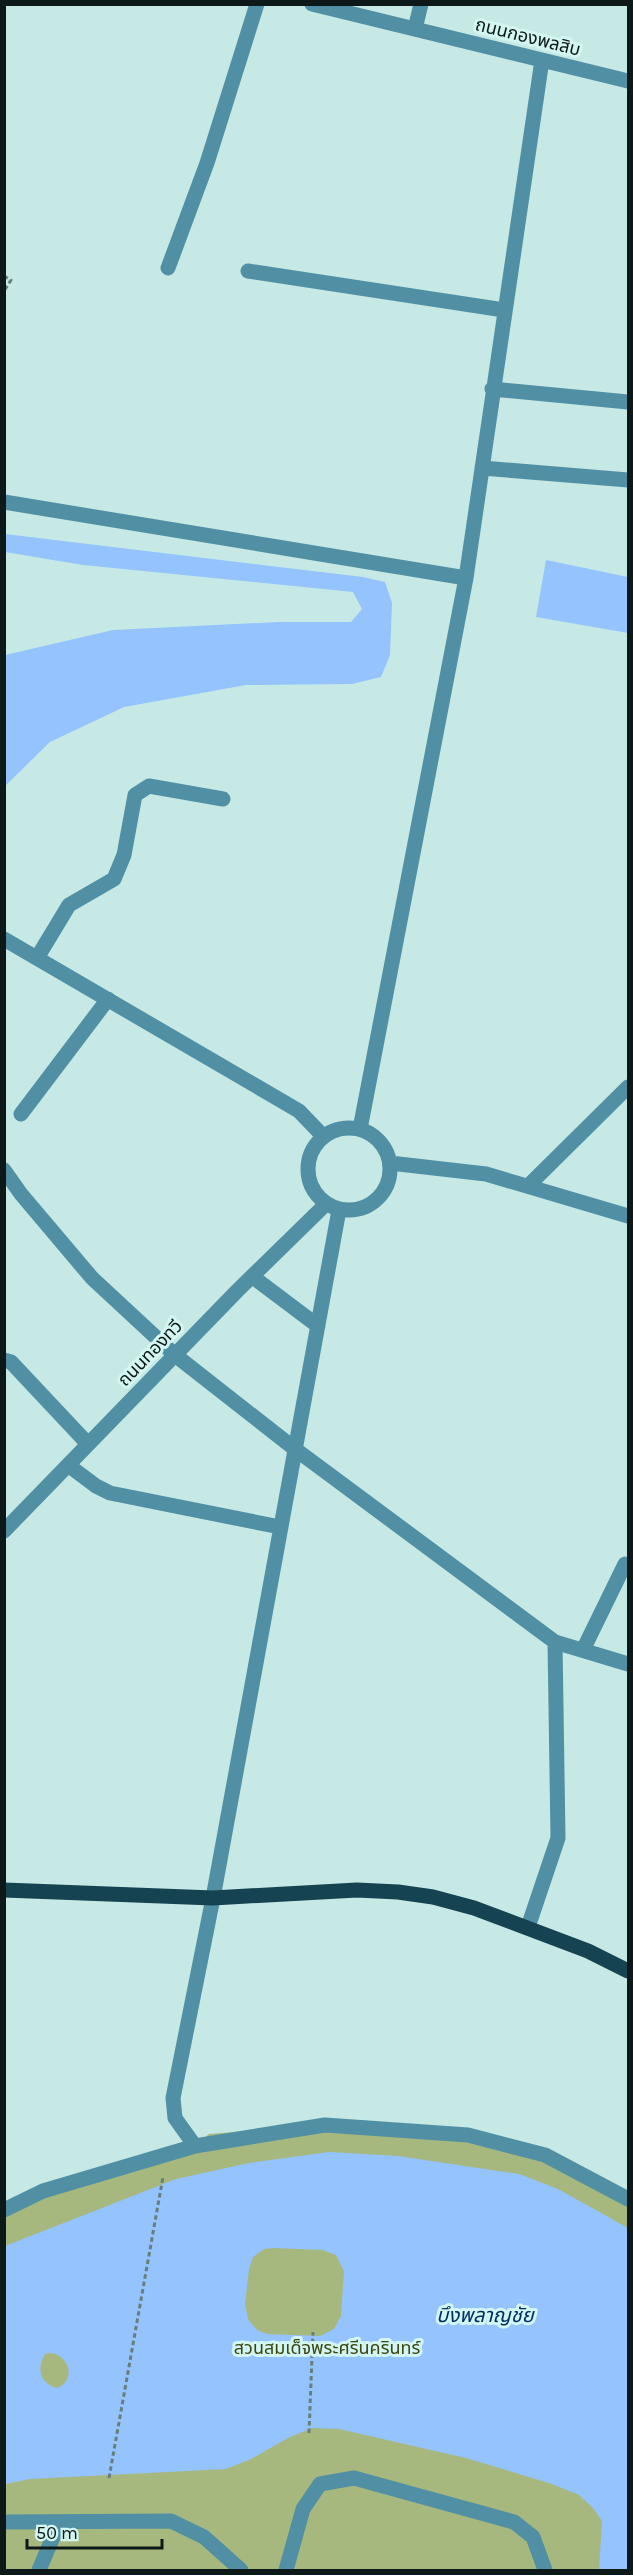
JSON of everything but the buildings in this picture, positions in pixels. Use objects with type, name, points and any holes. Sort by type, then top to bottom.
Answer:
[{"type":"main road","points":[[4,1890],[213,1898],[357,1890],[398,1892],[433,1897],[474,1908],[588,1951],[628,1971]]},
{"type":"street","points":[[168,268],[207,162],[258,4]]},
{"type":"street","name":"ถนนกองพลสิบ","points":[[312,4],[628,81]]},
{"type":"street","points":[[415,29],[421,4]]},
{"type":"street","points":[[360,1129],[466,578],[492,388],[542,60]]},
{"type":"street","points":[[248,271],[504,310]]},
{"type":"street","points":[[492,388],[628,402]]},
{"type":"street","points":[[482,468],[628,480]]},
{"type":"street","points":[[4,502],[466,578]]},
{"type":"street","points":[[38,958],[69,905],[114,879],[124,855],[135,795],[149,786],[223,799]]},
{"type":"street","points":[[4,939],[299,1111],[323,1136]]},
{"type":"street","points":[[21,1114],[108,999]]},
{"type":"street","points":[[529,1185],[628,1087]]},
{"type":"street","points":[[346,1127],[360,1129],[373,1135],[383,1145],[390,1163],[388,1183],[381,1196],[365,1208],[351,1211],[333,1207],[317,1196],[310,1184],[307,1169],[313,1147],[323,1136],[346,1127]]},
{"type":"street","points":[[390,1163],[486,1174],[628,1216]]},
{"type":"street","points":[[4,1170],[21,1194],[92,1278],[176,1354],[295,1449],[555,1642],[628,1664]]},
{"type":"street","points":[[195,2146],[175,2118],[173,2098],[213,1898],[318,1326],[333,1207]]},
{"type":"street","name":"ถนนทองทวี","points":[[4,1531],[253,1277],[333,1207]]},
{"type":"street","points":[[253,1277],[318,1326]]},
{"type":"street","points":[[4,1360],[11,1362],[88,1444]]},
{"type":"street","points":[[68,1465],[110,1493],[280,1527]]},
{"type":"street","points":[[583,1650],[625,1564]]},
{"type":"street","points":[[528,1927],[558,1838],[555,1642]]},
{"type":"street","points":[[4,2210],[43,2191],[195,2146],[325,2125],[468,2135],[546,2156],[628,2199]]},
{"type":"street","points":[[285,2571],[303,2509],[321,2484],[354,2478],[514,2522],[533,2537],[545,2571]]},
{"type":"street","points":[[4,2522],[171,2521],[204,2537],[241,2571]]},
{"type":"street","points":[[39,2571],[59,2523]]},
{"type":"path","points":[[4,276],[10,280],[4,291]]},
{"type":"path","points":[[109,2478],[163,2177]]},
{"type":"path","points":[[309,2433],[313,2332]]},
{"type":"green space","name":"บึงพลาญชัย","points":[[325,2125],[468,2135],[545,2155],[628,2199],[628,2570],[5,2570],[5,2210],[194,2146],[209,2134]]},
{"type":"water","points":[[5,534],[363,577],[385,582],[392,603],[390,655],[381,677],[352,684],[246,685],[124,707],[50,742],[5,786],[5,655],[113,630],[279,622],[351,622],[362,609],[353,592],[83,565],[5,552]]},
{"type":"water","points":[[546,560],[628,577],[628,633],[536,617]]},
{"type":"water","name":"บึงพลาญชัย","points":[[329,2152],[398,2156],[519,2174],[558,2189],[628,2228],[628,2570],[599,2570],[602,2521],[593,2508],[579,2495],[552,2484],[466,2458],[339,2429],[312,2428],[226,2469],[30,2479],[5,2484],[5,2246],[176,2179],[249,2163]],"holes":[[[264,2249],[323,2250],[336,2255],[344,2271],[341,2316],[334,2329],[320,2336],[267,2334],[257,2330],[248,2319],[245,2305],[249,2269],[253,2257]],[[50,2353],[62,2358],[68,2368],[67,2380],[57,2388],[47,2383],[41,2375],[42,2360],[45,2354]]]},
{"type":"park label","name":"สวนสมเด็จพระศรีนครินทร์","points":[[327,2348]]}]
